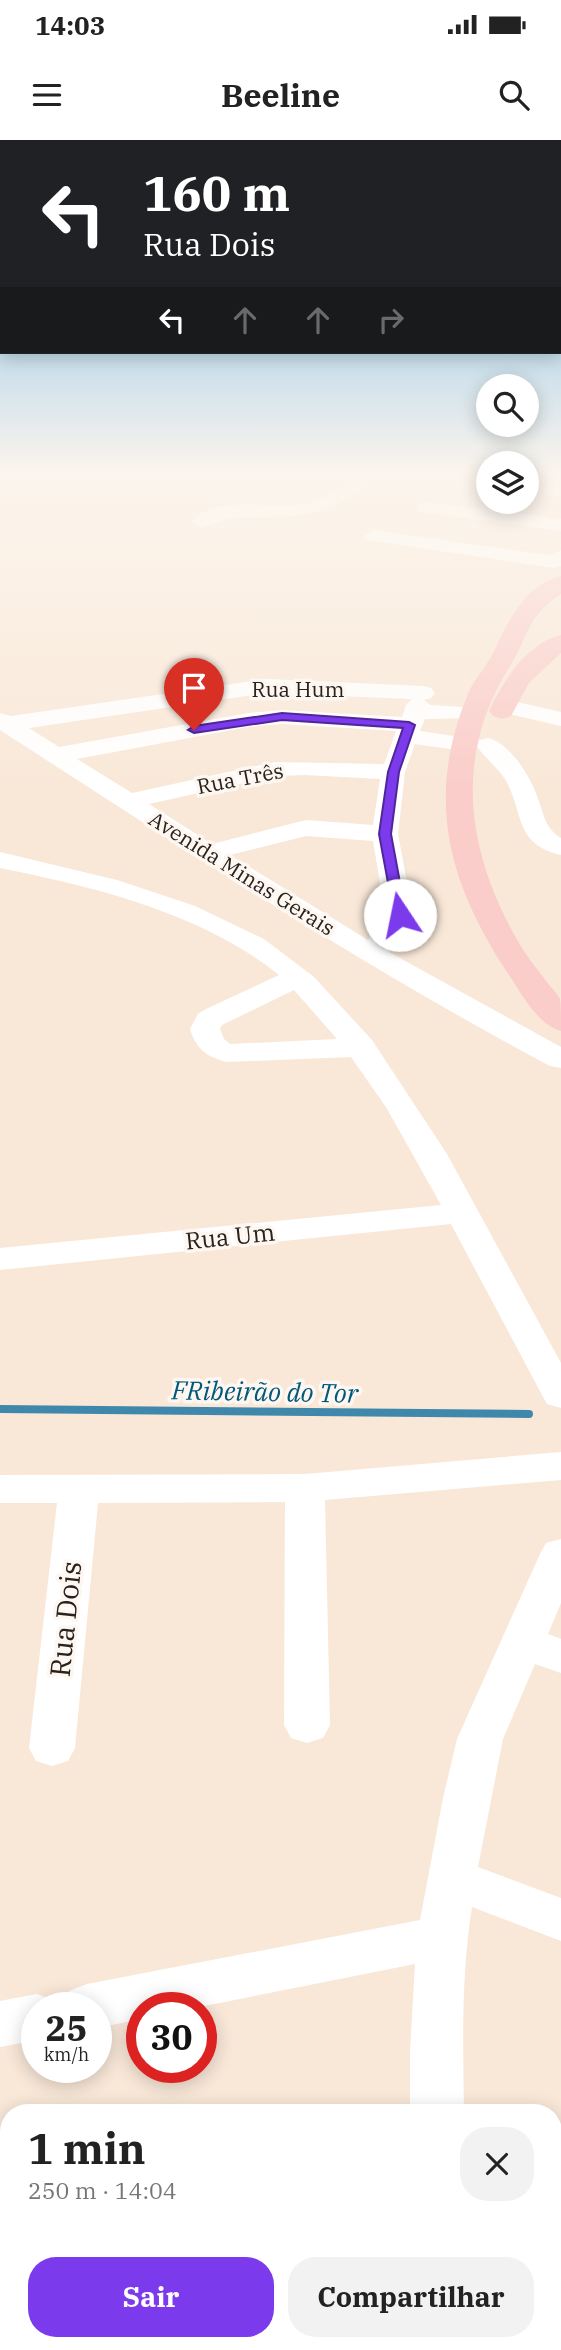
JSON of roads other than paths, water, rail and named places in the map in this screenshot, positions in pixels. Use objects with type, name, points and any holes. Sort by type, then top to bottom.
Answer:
[{"type":"main road","points":[[554,579],[531,605],[515,630],[472,713],[484,778],[484,806],[492,862],[513,910],[540,956],[561,981]]},
{"type":"main road","points":[[561,642],[529,665],[514,684],[504,706],[476,744],[457,783],[458,821],[466,865],[479,900],[500,940],[534,990],[561,1021]]},
{"type":"street","name":"Rua Hum","points":[[4,722],[266,686],[417,709]]},
{"type":"street","points":[[504,706],[561,719]]},
{"type":"street","points":[[57,755],[248,720],[417,709],[472,713]]},
{"type":"street","points":[[417,709],[476,744],[519,782],[536,833],[550,844],[561,847]]},
{"type":"street","points":[[373,952],[396,926],[400,915],[385,834],[393,772],[417,709]]},
{"type":"street","name":"Avenida Minas Gerais","points":[[4,722],[315,921],[373,952],[481,1017],[561,1059]]},
{"type":"street","name":"Rua Três","points":[[129,801],[275,769],[393,772]]},
{"type":"street","points":[[208,853],[306,828],[385,834]]},
{"type":"street","points":[[0,860],[66,874],[166,907],[228,932],[289,970],[361,1047],[401,1101],[525,1338],[561,1395]]},
{"type":"street","points":[[315,921],[289,970],[209,1020],[205,1029],[209,1042],[217,1050],[227,1053],[361,1047]]},
{"type":"street","name":"Rua Um","points":[[0,1259],[461,1213]]},
{"type":"street","points":[[0,1489],[305,1488],[561,1466]]},
{"type":"street","points":[[305,1488],[307,1725]]},
{"type":"street","name":"Rua Dois","points":[[52,1748],[79,1490]]},
{"type":"street","points":[[438,2104],[436,2051],[442,1937],[466,1798],[480,1739],[541,1649],[561,1554]]},
{"type":"street","points":[[452,1878],[561,1920]]},
{"type":"street","points":[[112,2002],[442,1937]]},
{"type":"street","points":[[0,2024],[21,2020]]},
{"type":"waterway","name":"FRibeirão do Tor","points":[[0,1409],[529,1414]]}]
